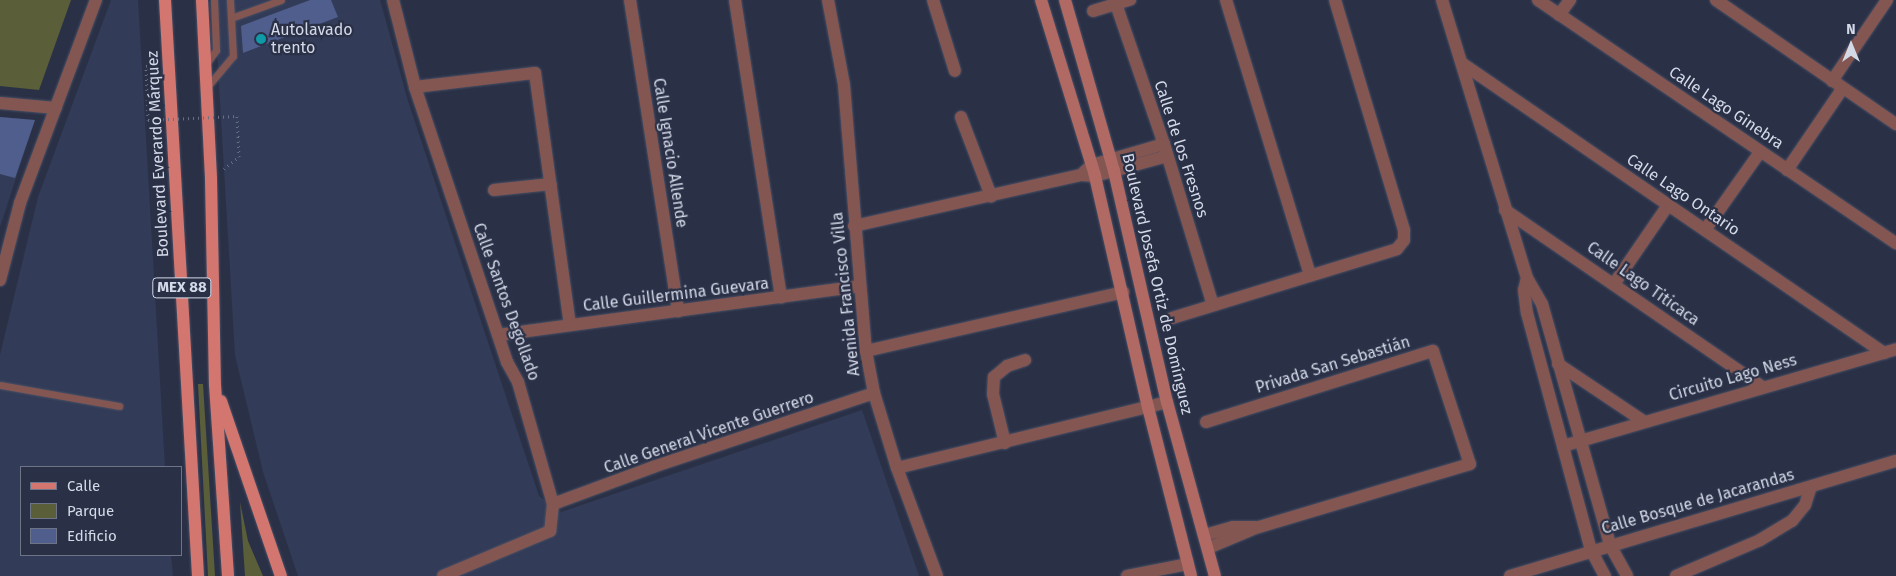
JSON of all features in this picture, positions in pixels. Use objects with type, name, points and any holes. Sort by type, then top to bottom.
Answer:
[{"type":"main road","name":"Boulevard Everardo Márquez","points":[[165,0],[198,576]]},
{"type":"main road","name":"MEX 88","points":[[202,0],[207,87],[215,385],[228,576]]},
{"type":"main road","points":[[215,385],[281,576]]},
{"type":"street","points":[[0,280],[20,203],[96,0]]},
{"type":"street","name":"Calle Santos Degollado","points":[[393,0],[414,87],[498,335],[518,382],[553,504],[550,532],[444,576]]},
{"type":"street","name":"Calle Ignacio Allende","points":[[630,0],[678,312]]},
{"type":"street","points":[[735,0],[781,297]]},
{"type":"street","name":"Avenida Francisco Villa","points":[[828,0],[844,85],[854,226],[866,352],[874,393],[897,468],[937,576]]},
{"type":"street","points":[[933,0],[955,71]]},
{"type":"street","points":[[1041,0],[1093,170],[1148,407],[1190,570],[1127,576]]},
{"type":"street","name":"Boulevard Josefa Ortiz de Domínguez","points":[[1065,0],[1113,165],[1167,402],[1215,576]]},
{"type":"street","points":[[1093,11],[1130,0]]},
{"type":"street","points":[[1226,0],[1310,275]]},
{"type":"street","points":[[1172,318],[1397,249],[1404,240],[1404,230],[1335,0]]},
{"type":"street","points":[[1442,0],[1527,278],[1542,304],[1610,545],[1627,576]]},
{"type":"street","name":"Calle Lago Ginebra","points":[[1538,0],[1896,243]]},
{"type":"street","points":[[1560,15],[1570,0]]},
{"type":"street","points":[[1716,0],[1896,124]]},
{"type":"street","points":[[1832,81],[1887,0],[1896,6]]},
{"type":"street","name":"Calle de los Fresnos","points":[[1116,4],[1166,150],[1214,305]]},
{"type":"street","name":"Calle Lago Ontario","points":[[1463,64],[1668,205],[1890,351]]},
{"type":"street","points":[[414,87],[535,73],[570,325]]},
{"type":"street","points":[[1788,170],[1843,88]]},
{"type":"street","points":[[0,103],[56,108]]},
{"type":"street","points":[[962,117],[991,196]]},
{"type":"street","points":[[854,226],[1081,175],[1166,150]]},
{"type":"street","points":[[1706,230],[1760,152]]},
{"type":"street","points":[[494,190],[551,184]]},
{"type":"street","points":[[1614,284],[1668,205]]},
{"type":"street","name":"Calle Lago Titicaca","points":[[1505,210],[1761,386]]},
{"type":"street","points":[[1527,278],[1524,290],[1527,312],[1562,446],[1591,550],[1605,576]]},
{"type":"street","name":"Calle Guillermina Guevara","points":[[498,335],[859,286]]},
{"type":"street","points":[[866,352],[1122,292]]},
{"type":"street","name":"Circuito Lago Ness","points":[[1562,446],[1761,386],[1890,351]]},
{"type":"street","name":"Privada San Sebastián","points":[[1206,422],[1432,352],[1470,464],[1258,527],[1208,548]]},
{"type":"street","points":[[1005,442],[993,394],[994,377],[1007,366],[1025,360]]},
{"type":"street","points":[[1558,364],[1643,421]]},
{"type":"street","name":"Calle General Vicente Guerrero","points":[[553,504],[653,467],[874,393]]},
{"type":"street","points":[[897,468],[1167,402]]},
{"type":"street","name":"Calle Bosque de Jacarandas","points":[[1510,576],[1591,550],[1896,461]]},
{"type":"street","points":[[1676,576],[1760,540],[1792,521],[1805,505],[1811,487]]},
{"type":"street","points":[[1174,511],[1196,504]]},
{"type":"street","name":"Privada San Sebastián","points":[[1205,535],[1233,527],[1258,527]]},
{"type":"lane","points":[[206,64],[216,50],[214,0]]},
{"type":"lane","points":[[207,87],[233,56],[230,0]]},
{"type":"lane","points":[[231,18],[281,0]]},
{"type":"lane","points":[[0,385],[119,406]]},
{"type":"path","points":[[146,66],[148,120],[237,116],[239,157]]},
{"type":"shaded area","points":[[111,0],[138,0],[165,466],[20,466],[20,556],[171,556],[173,576],[0,576],[0,355],[38,197]]},
{"type":"shaded area","points":[[214,0],[380,0],[408,101],[539,496],[561,512],[862,410],[919,576],[298,576],[263,472],[235,355]]},
{"type":"shaded area","points":[[0,117],[35,120],[0,227]]},
{"type":"green space","points":[[0,0],[71,0],[39,90],[0,86]]},
{"type":"green space","points":[[198,384],[203,384],[215,576],[208,576]]},
{"type":"green space","points":[[240,502],[248,541],[263,576],[245,576]]},
{"type":"building","name":"Autolavado trento","points":[[310,0],[331,0],[338,17],[243,53],[241,26]]},
{"type":"building","points":[[0,117],[35,120],[15,178],[0,174]]},
{"type":"place","name":"Autolavado trento","points":[[261,39]]}]
